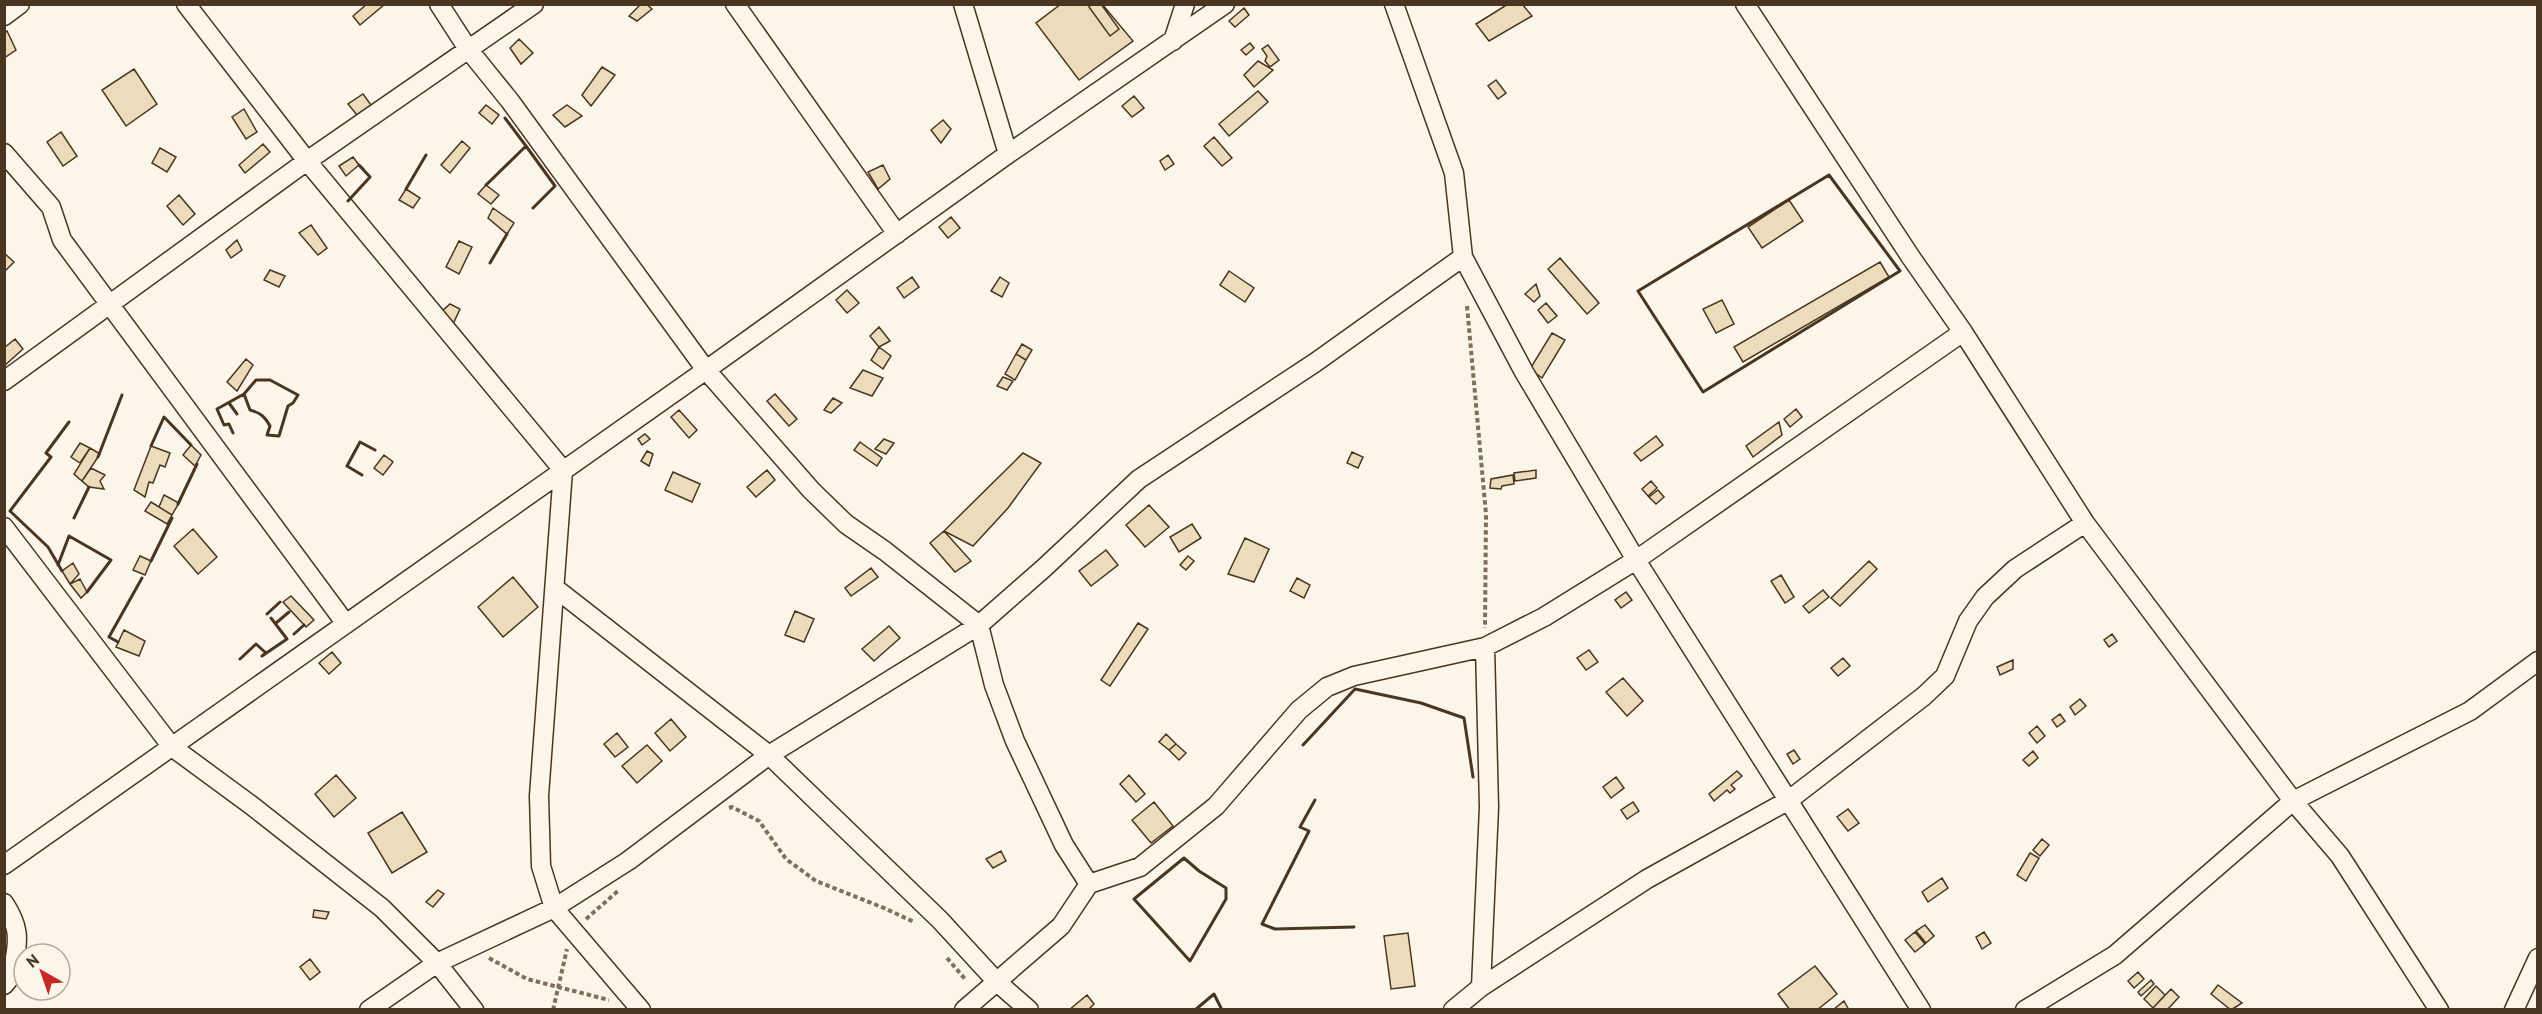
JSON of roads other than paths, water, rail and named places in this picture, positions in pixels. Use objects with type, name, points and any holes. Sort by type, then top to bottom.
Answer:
[{"type":"street","points":[[4,16],[20,4]]},
{"type":"street","points":[[186,4],[307,161],[563,470],[539,796],[541,866],[554,908],[641,1010]]},
{"type":"street","points":[[439,4],[468,49],[510,101],[706,370],[811,490],[846,524],[885,551],[979,625],[994,685],[1015,741],[1064,845],[1089,884]]},
{"type":"street","points":[[4,381],[307,161],[534,4]]},
{"type":"street","points":[[735,4],[897,234]]},
{"type":"street","points":[[963,4],[1008,154]]},
{"type":"street","points":[[1173,41],[1185,4]]},
{"type":"street","points":[[4,865],[1008,154],[1225,4]]},
{"type":"street","points":[[1394,4],[1454,173],[1463,256],[1524,372],[1636,560],[1921,1010]]},
{"type":"street","points":[[1745,4],[1910,256],[1963,332],[2085,522],[2293,801],[2340,856],[2439,1010]]},
{"type":"street","points":[[4,153],[51,207],[62,240],[346,624]]},
{"type":"street","points":[[369,1010],[437,963],[554,908],[628,861],[770,755],[979,625],[1139,479],[1316,362],[1463,256]]},
{"type":"street","points":[[964,1010],[1061,926],[1089,884],[1140,867],[1216,806],[1299,710],[1327,687],[1354,676],[1485,647],[1544,617],[1636,560],[1963,332]]},
{"type":"street","points":[[1453,1010],[1481,987],[1647,879],[1789,800],[1924,696],[1945,676],[1968,621],[1985,597],[2015,569],[2085,522]]},
{"type":"street","points":[[4,527],[172,747],[251,805],[382,908],[437,963],[474,1010]]},
{"type":"street","points":[[555,588],[770,755],[932,912],[997,982],[1029,1010]]},
{"type":"street","points":[[1481,987],[1490,807],[1485,647]]},
{"type":"street","points":[[2025,1010],[2115,955],[2293,801],[2470,711],[2538,661]]},
{"type":"street","points":[[4,903],[14,918],[19,939],[10,979],[4,986]]},
{"type":"street","points":[[2514,1010],[2538,958]]}]
